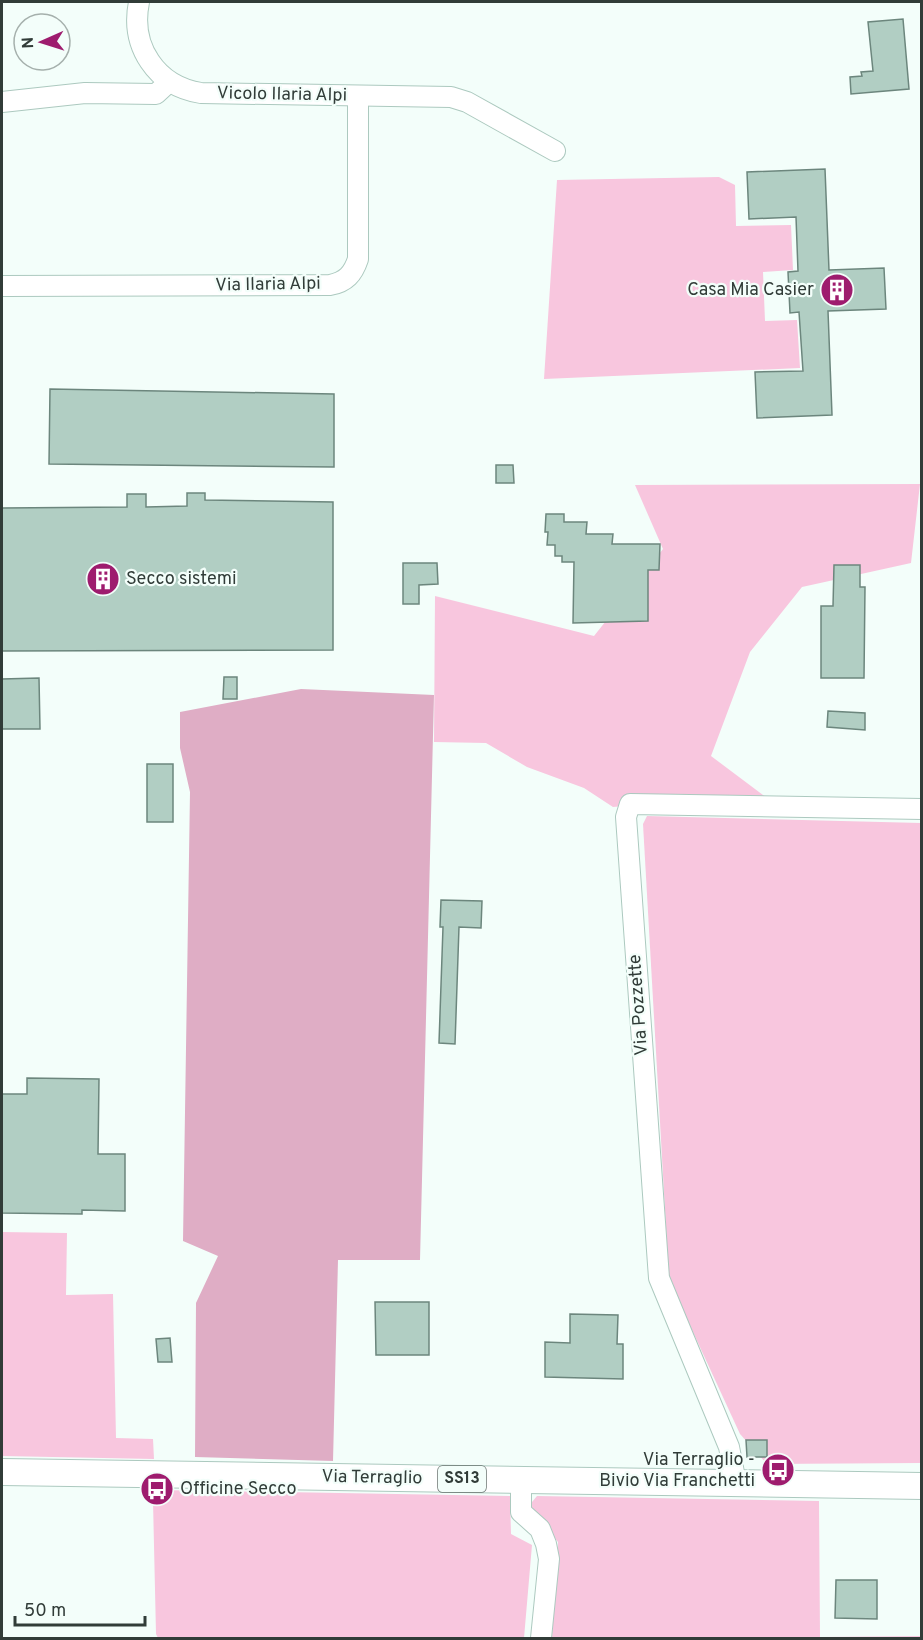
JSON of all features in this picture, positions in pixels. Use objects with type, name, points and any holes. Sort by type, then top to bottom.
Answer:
[{"type":"main road","name":"Via Terraglio","points":[[2,1472],[921,1486]]},
{"type":"street","points":[[2,102],[105,94],[156,94],[169,82],[145,56],[140,43],[137,19],[139,2]]},
{"type":"street","points":[[105,94],[141,82],[154,68]]},
{"type":"street","name":"Vicolo Ilaria Alpi","points":[[169,82],[201,93],[439,96],[460,99],[555,151]]},
{"type":"street","name":"Via Ilaria Alpi","points":[[2,286],[330,285],[344,280],[353,272],[358,259],[358,96]]},
{"type":"street","name":"Via Pozzette","points":[[736,1483],[729,1447],[659,1278],[626,817],[630,804],[921,809]]},
{"type":"street","points":[[521,1480],[521,1512],[540,1529],[549,1559],[541,1638]]},
{"type":"shaded area","points":[[719,177],[735,185],[736,226],[791,225],[793,270],[763,272],[765,321],[797,320],[800,368],[544,379],[557,180]]},
{"type":"shaded area","points":[[920,484],[911,563],[802,587],[750,652],[711,756],[775,804],[668,802],[613,807],[584,788],[527,767],[486,743],[434,742],[435,596],[594,636],[663,549],[635,485]]},
{"type":"shaded area","points":[[301,689],[434,695],[420,1260],[338,1260],[333,1461],[195,1457],[196,1303],[218,1256],[183,1241],[190,792],[180,748],[180,712]]},
{"type":"shaded area","points":[[647,816],[921,823],[921,1463],[767,1464],[740,1434],[669,1280],[643,824]]},
{"type":"shaded area","points":[[2,1232],[67,1233],[66,1295],[113,1294],[116,1438],[153,1439],[154,1459],[2,1456]]},
{"type":"shaded area","points":[[159,1490],[510,1496],[511,1534],[532,1545],[524,1638],[158,1638],[156,1634],[153,1501]]},
{"type":"shaded area","points":[[537,1496],[819,1501],[820,1637],[921,1636],[921,1638],[552,1638],[558,1542],[532,1511],[532,1502]]},
{"type":"building","points":[[903,19],[909,89],[851,94],[850,77],[862,76],[861,72],[873,71],[868,22]]},
{"type":"building","name":"Casa Mia Casier","points":[[825,169],[829,270],[884,268],[886,309],[828,311],[832,415],[757,418],[755,372],[803,371],[799,312],[790,313],[788,272],[798,271],[796,217],[749,219],[747,172]]},
{"type":"building","points":[[50,389],[334,394],[334,467],[49,464]]},
{"type":"building","points":[[496,465],[513,465],[514,483],[496,483]]},
{"type":"building","points":[[187,493],[205,493],[205,500],[333,502],[333,650],[2,651],[2,508],[127,507],[127,494],[146,494],[146,507],[187,506]]},
{"type":"building","points":[[546,514],[564,514],[564,522],[587,522],[586,534],[613,534],[612,544],[660,544],[659,570],[648,570],[648,621],[573,623],[574,562],[562,562],[562,556],[555,556],[555,545],[547,545]]},
{"type":"building","points":[[403,563],[437,563],[438,584],[419,585],[419,604],[403,604]]},
{"type":"building","points":[[834,565],[860,565],[860,587],[865,587],[864,678],[821,678],[821,606],[833,606]]},
{"type":"building","points":[[224,677],[237,677],[237,699],[223,699]]},
{"type":"building","points":[[39,678],[40,729],[2,729],[2,679]]},
{"type":"building","points":[[828,711],[865,713],[865,730],[827,727]]},
{"type":"building","points":[[147,764],[173,764],[173,822],[147,822]]},
{"type":"building","points":[[441,900],[482,901],[481,928],[459,927],[455,1044],[439,1043],[443,927],[440,927]]},
{"type":"building","points":[[27,1078],[99,1079],[98,1154],[125,1154],[125,1211],[82,1210],[82,1214],[2,1213],[2,1094],[27,1094]]},
{"type":"building","points":[[375,1302],[429,1302],[429,1355],[376,1355]]},
{"type":"building","points":[[570,1314],[618,1315],[617,1344],[623,1344],[623,1379],[545,1377],[545,1342],[570,1343]]},
{"type":"building","points":[[170,1338],[172,1362],[158,1362],[156,1339]]},
{"type":"building","points":[[746,1440],[767,1440],[767,1457],[747,1457]]},
{"type":"building","points":[[836,1580],[877,1580],[877,1619],[835,1618]]},
{"type":"place","name":"Casa Mia Casier","points":[[837,290]]},
{"type":"place","name":"Secco sistemi","points":[[103,579]]},
{"type":"place","name":"Via Terraglio - Bivio Via Franchetti","points":[[778,1470]]},
{"type":"place","name":"Officine Secco","points":[[157,1489]]}]
